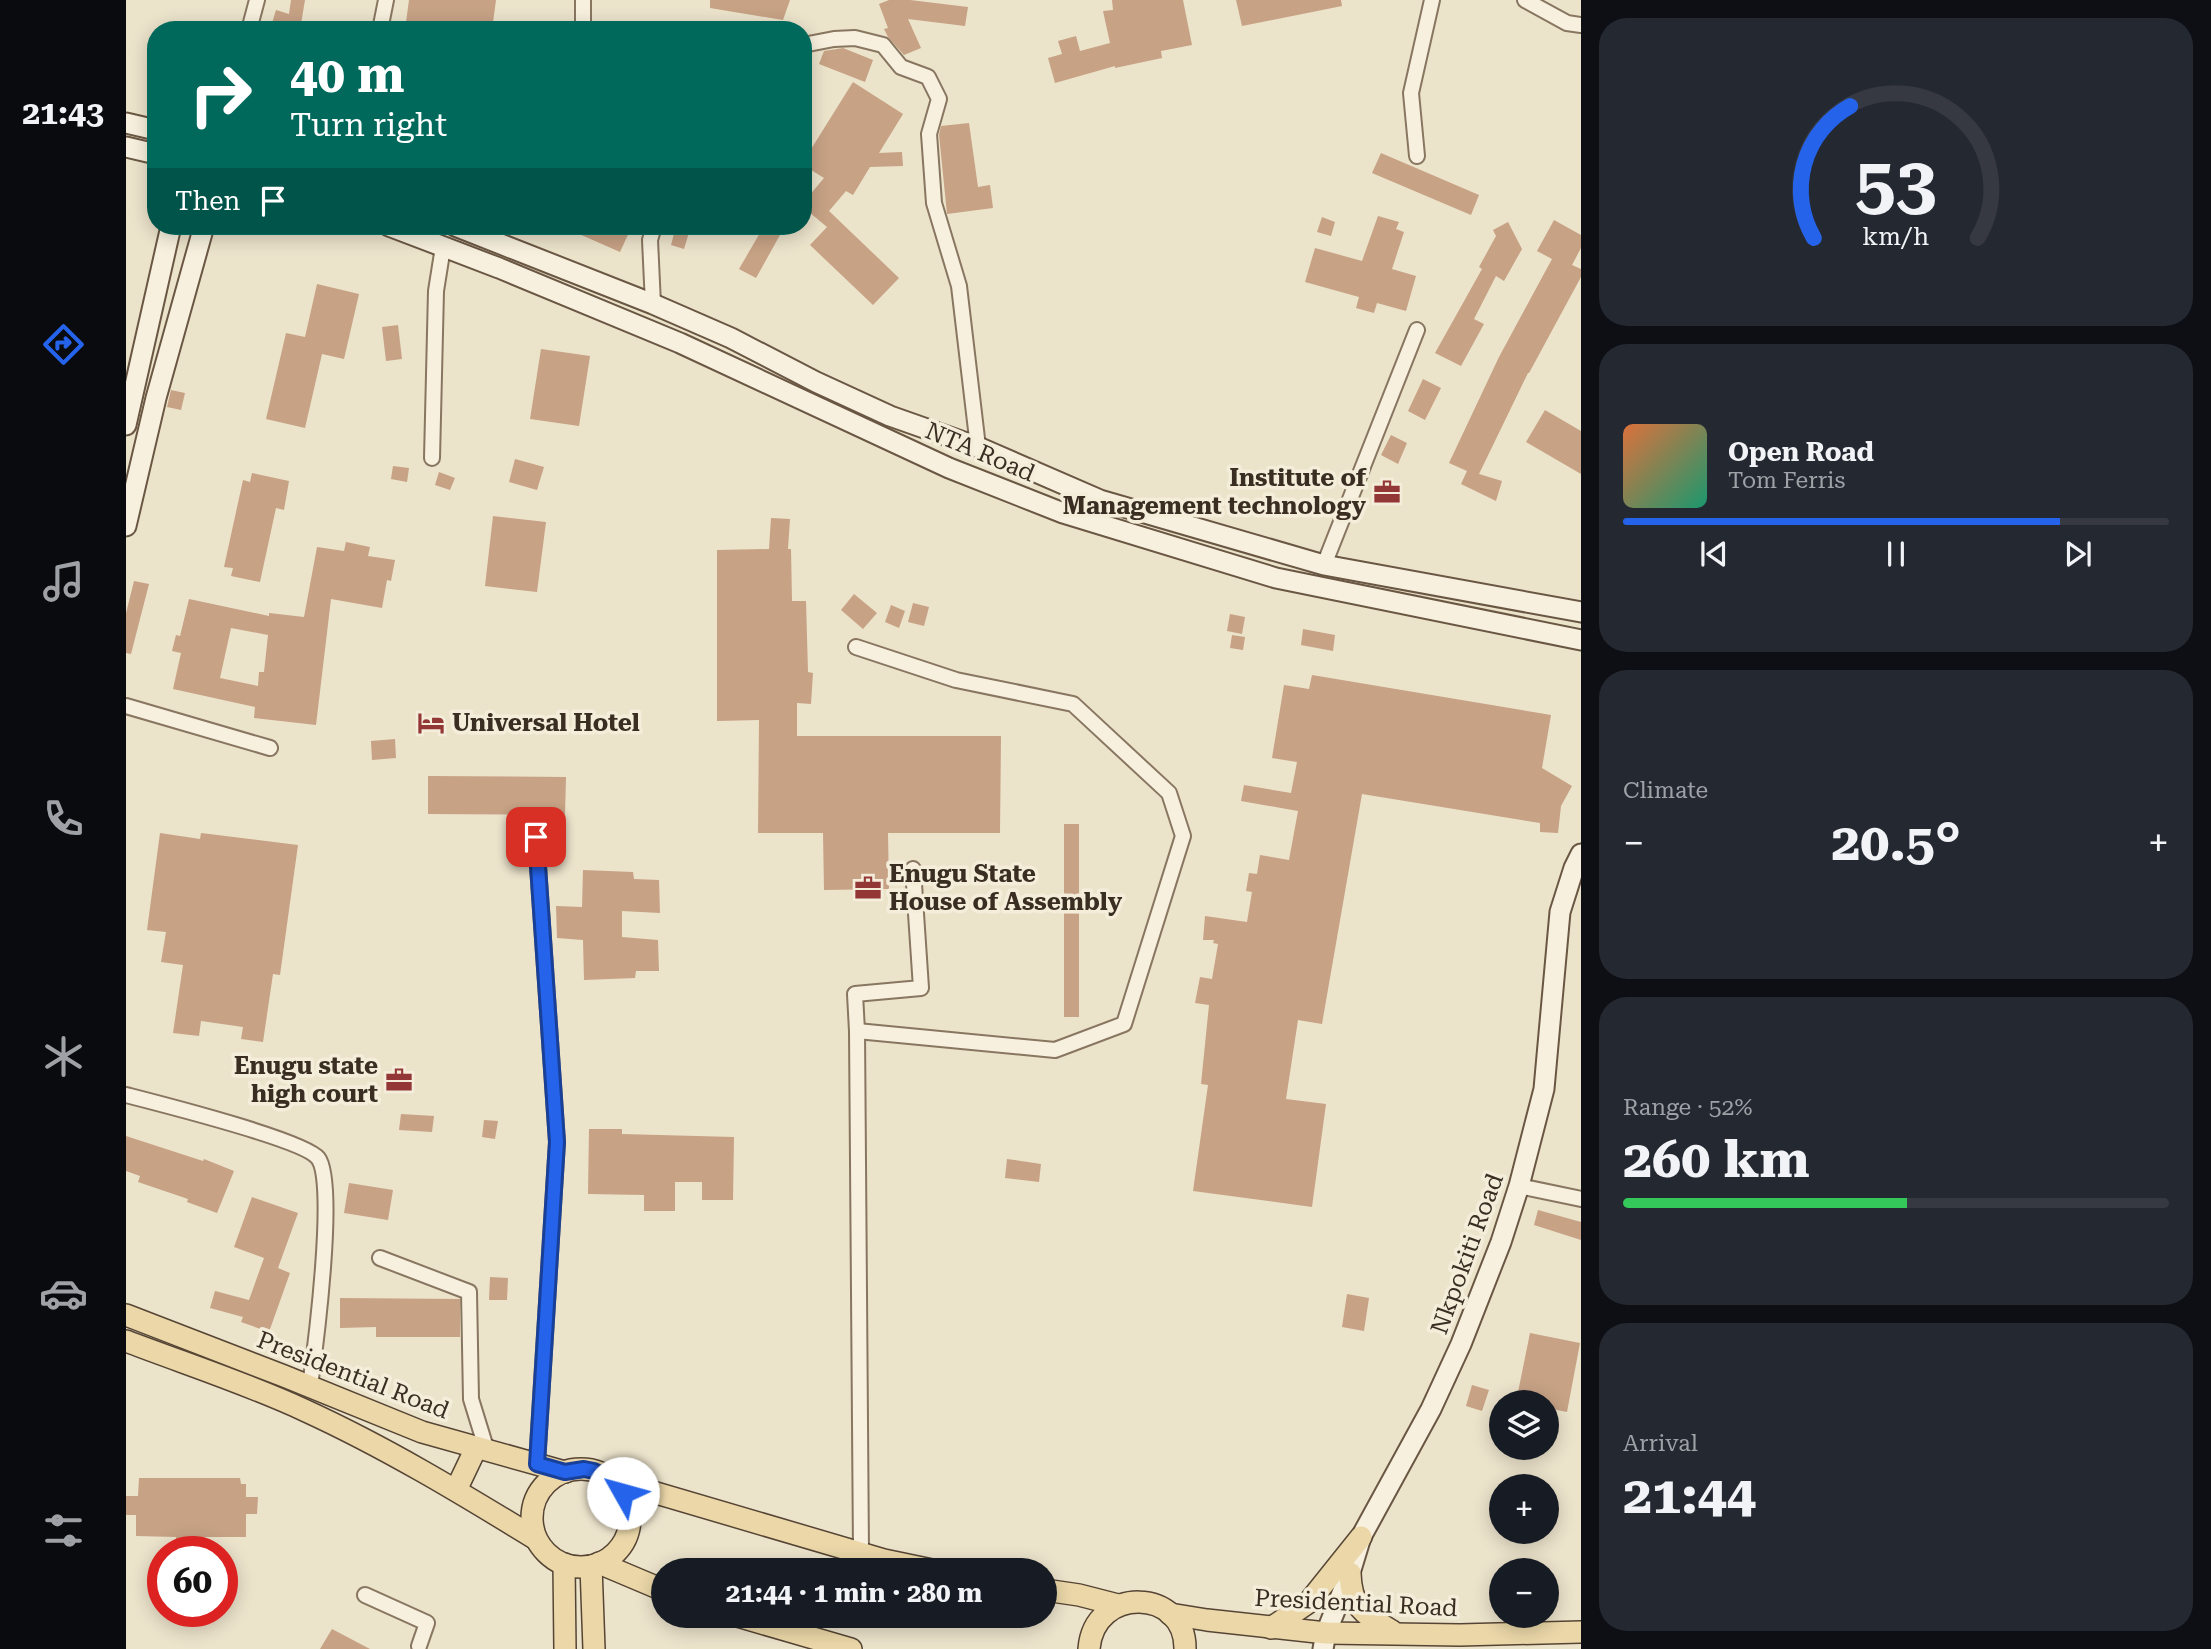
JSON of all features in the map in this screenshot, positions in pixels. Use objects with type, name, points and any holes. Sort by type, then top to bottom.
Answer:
[{"type":"main road","points":[[126,123],[147,128]]},
{"type":"main road","points":[[126,147],[147,152]]},
{"type":"main road","points":[[126,425],[169,235]]},
{"type":"main road","points":[[126,526],[156,398],[201,235]]},
{"type":"main road","name":"NTA Road","points":[[412,235],[680,343],[949,468],[1063,513],[1276,578],[1581,640]]},
{"type":"main road","name":"NTA Road","points":[[479,235],[731,338],[890,416],[978,447],[1100,500],[1324,565],[1581,612]]},
{"type":"main road","name":"Nkpokiti Road","points":[[1324,1641],[1361,1537],[1431,1409],[1465,1332],[1520,1186],[1544,1089],[1560,912],[1581,854]]},
{"type":"main road","name":"Presidential Road","points":[[126,1315],[422,1432],[565,1472]]},
{"type":"main road","name":"Presidential Road","points":[[126,1341],[305,1410],[395,1455],[536,1539]]},
{"type":"main road","points":[[457,1490],[481,1450]]},
{"type":"main road","points":[[612,1480],[623,1493],[629,1508],[629,1525],[624,1541],[614,1554],[595,1565],[582,1567],[564,1564],[547,1554],[536,1539],[532,1526],[535,1499],[553,1478],[565,1472],[584,1469],[612,1480],[882,1558]]},
{"type":"main road","points":[[1271,1628],[1308,1602],[1361,1537]]},
{"type":"main road","points":[[564,1564],[565,1649]]},
{"type":"main road","points":[[595,1565],[651,1586]]},
{"type":"main road","points":[[594,1649],[595,1565]]},
{"type":"main road","points":[[1350,1573],[1350,1590],[1354,1602],[1360,1610],[1394,1632]]},
{"type":"main road","points":[[1057,1592],[1118,1605]]},
{"type":"main road","name":"Presidential Road","points":[[1118,1605],[1145,1602],[1159,1606],[1170,1614],[1271,1628],[1324,1641],[1394,1632],[1460,1635],[1581,1632]]},
{"type":"main road","points":[[1089,1649],[1091,1633],[1098,1622],[1118,1605]]},
{"type":"main road","points":[[1170,1614],[1180,1627],[1185,1649]]},
{"type":"main road","points":[[779,1628],[851,1649]]},
{"type":"street","points":[[251,21],[257,0]]},
{"type":"street","points":[[382,21],[386,0]]},
{"type":"street","points":[[583,0],[583,21]]},
{"type":"street","points":[[1417,156],[1411,93],[1432,0]]},
{"type":"street","points":[[1525,0],[1567,23],[1581,25]]},
{"type":"street","points":[[812,43],[855,38],[883,46],[901,67],[928,77],[939,99],[929,134],[934,203],[959,286],[978,447]]},
{"type":"street","points":[[651,235],[653,304]]},
{"type":"street","points":[[432,458],[436,291],[443,247]]},
{"type":"street","points":[[1324,565],[1417,330]]},
{"type":"street","points":[[856,647],[956,680],[1073,704],[1170,793],[1183,836],[1124,1024],[1055,1050],[857,1031]]},
{"type":"street","points":[[126,706],[270,748]]},
{"type":"street","points":[[536,837],[557,1142],[537,1464]]},
{"type":"street","points":[[861,1553],[855,994],[921,988],[913,869]]},
{"type":"street","points":[[126,1095],[276,1138],[313,1153],[320,1159],[327,1191],[320,1303],[310,1386]]},
{"type":"street","points":[[1520,1186],[1581,1199]]},
{"type":"street","points":[[380,1258],[469,1292],[471,1399],[481,1450]]},
{"type":"street","points":[[365,1595],[427,1623],[419,1646]]},
{"type":"building","points":[[291,0],[305,0],[302,21],[273,21],[276,10],[289,14]]},
{"type":"building","points":[[409,0],[496,0],[493,21],[406,21]]},
{"type":"building","points":[[710,0],[790,0],[783,20],[710,8]]},
{"type":"building","points":[[889,0],[968,7],[965,26],[908,19],[921,48],[904,55],[884,29],[888,28],[879,4]]},
{"type":"building","points":[[1112,0],[1183,0],[1192,45],[1161,51],[1162,58],[1115,66],[1055,83],[1048,58],[1062,54],[1058,41],[1076,36],[1080,51],[1110,43],[1103,11],[1113,10]]},
{"type":"building","points":[[1236,0],[1341,0],[1342,6],[1242,26]]},
{"type":"building","points":[[843,48],[873,60],[865,82],[819,64],[824,51]]},
{"type":"building","points":[[853,82],[903,114],[879,153],[902,152],[903,166],[870,167],[853,195],[846,191],[829,211],[899,278],[873,305],[810,245],[827,227],[812,214],[812,192],[824,178],[812,171],[812,148]]},
{"type":"building","points":[[969,123],[978,187],[990,185],[993,208],[947,214],[939,135],[941,126]]},
{"type":"building","points":[[1381,153],[1479,195],[1471,215],[1372,173]]},
{"type":"building","points":[[1378,216],[1399,222],[1396,229],[1404,232],[1392,269],[1416,276],[1406,311],[1377,303],[1374,313],[1356,308],[1359,297],[1305,282],[1315,248],[1362,261]]},
{"type":"building","points":[[1322,217],[1335,222],[1331,236],[1317,232]]},
{"type":"building","points":[[1554,220],[1581,235],[1581,248],[1572,265],[1581,269],[1581,277],[1528,373],[1479,474],[1502,481],[1496,501],[1461,484],[1467,471],[1449,463],[1499,357],[1552,259],[1537,251]]},
{"type":"building","points":[[1508,222],[1522,249],[1504,281],[1496,276],[1474,319],[1484,324],[1461,366],[1435,353],[1482,269],[1479,267],[1496,236],[1493,230]]},
{"type":"building","points":[[581,235],[628,235],[620,252]]},
{"type":"building","points":[[674,235],[688,235],[684,249],[671,245]]},
{"type":"building","points":[[759,235],[780,235],[756,278],[739,269]]},
{"type":"building","points":[[317,284],[359,294],[344,359],[322,354],[305,428],[266,419],[286,333],[305,337]]},
{"type":"building","points":[[398,325],[402,359],[386,361],[382,327]]},
{"type":"building","points":[[541,349],[590,356],[579,426],[530,419]]},
{"type":"building","points":[[1423,379],[1441,388],[1425,420],[1408,411]]},
{"type":"building","points":[[171,390],[185,393],[181,410],[167,407]]},
{"type":"building","points":[[1545,410],[1581,431],[1581,474],[1526,442]]},
{"type":"building","points":[[1391,435],[1407,443],[1398,464],[1381,455]]},
{"type":"building","points":[[515,459],[544,467],[537,490],[509,482]]},
{"type":"building","points":[[393,466],[409,468],[407,482],[391,479]]},
{"type":"building","points":[[439,472],[455,478],[450,490],[435,485]]},
{"type":"building","points":[[252,473],[289,481],[284,510],[276,508],[260,582],[231,576],[233,568],[224,567],[243,480],[250,482]]},
{"type":"building","points":[[493,516],[546,522],[537,592],[485,586]]},
{"type":"building","points":[[771,518],[790,519],[788,549],[791,549],[792,601],[806,601],[808,672],[813,673],[811,704],[797,703],[797,736],[1001,736],[1000,833],[888,833],[889,889],[824,890],[823,833],[758,833],[759,720],[717,721],[717,550],[769,549]]},
{"type":"building","points":[[346,542],[370,547],[368,556],[395,560],[391,581],[387,580],[382,608],[331,599],[316,725],[254,718],[255,707],[173,689],[181,653],[172,651],[176,635],[180,636],[189,599],[269,616],[269,613],[304,617],[317,547],[344,551]],"holes":[[[231,628],[268,635],[264,672],[259,672],[258,686],[220,678]]]},
{"type":"building","points":[[134,581],[149,584],[131,654],[126,653],[126,613]]},
{"type":"building","points":[[854,594],[877,613],[863,629],[841,610]]},
{"type":"building","points":[[913,603],[929,607],[924,626],[908,622]]},
{"type":"building","points":[[891,605],[905,611],[899,628],[885,622]]},
{"type":"building","points":[[1230,614],[1245,617],[1242,634],[1227,631]]},
{"type":"building","points":[[1303,629],[1335,635],[1333,651],[1301,645]]},
{"type":"building","points":[[1232,635],[1245,637],[1243,650],[1230,648]]},
{"type":"building","points":[[1312,675],[1551,715],[1542,768],[1572,786],[1561,806],[1558,833],[1540,832],[1540,823],[1362,794],[1322,1024],[1298,1020],[1286,1099],[1326,1104],[1312,1207],[1193,1191],[1208,1085],[1201,1084],[1209,1005],[1195,1003],[1200,977],[1212,979],[1218,944],[1213,943],[1214,940],[1203,940],[1205,916],[1247,922],[1252,892],[1246,891],[1249,873],[1257,874],[1260,855],[1289,860],[1298,811],[1241,801],[1244,785],[1291,793],[1297,762],[1272,758],[1284,685],[1309,689]]},
{"type":"building","points":[[395,739],[396,758],[372,760],[371,741]]},
{"type":"building","points":[[428,776],[566,777],[565,815],[428,814]]},
{"type":"building","points":[[1064,824],[1079,824],[1079,1017],[1064,1017]]},
{"type":"building","points":[[160,833],[200,839],[201,833],[298,845],[280,975],[273,974],[263,1042],[241,1039],[243,1027],[201,1021],[199,1036],[173,1033],[183,965],[161,962],[166,932],[147,930]]},
{"type":"building","points":[[583,870],[633,872],[634,879],[659,880],[660,913],[622,911],[622,937],[658,940],[659,971],[636,971],[635,978],[584,980],[583,940],[557,938],[556,906],[582,907]]},
{"type":"building","points":[[401,1114],[434,1116],[432,1132],[399,1130]]},
{"type":"building","points":[[484,1120],[498,1121],[495,1139],[482,1137]]},
{"type":"building","points":[[589,1129],[622,1129],[622,1134],[734,1137],[733,1200],[702,1200],[702,1182],[675,1182],[675,1211],[644,1211],[644,1195],[588,1194]]},
{"type":"building","points":[[126,1136],[203,1161],[204,1159],[234,1171],[217,1213],[187,1202],[188,1199],[138,1182],[140,1176],[126,1171]]},
{"type":"building","points":[[1007,1159],[1041,1164],[1039,1182],[1005,1178]]},
{"type":"building","points":[[349,1183],[393,1190],[388,1220],[344,1213]]},
{"type":"building","points":[[252,1197],[298,1213],[278,1268],[290,1273],[269,1332],[241,1322],[243,1317],[210,1308],[215,1291],[249,1300],[264,1258],[234,1247]]},
{"type":"building","points":[[1538,1210],[1581,1222],[1581,1240],[1534,1225]]},
{"type":"building","points":[[490,1277],[508,1278],[507,1300],[489,1300]]},
{"type":"building","points":[[1347,1294],[1369,1298],[1364,1331],[1342,1327]]},
{"type":"building","points":[[340,1298],[460,1299],[460,1337],[376,1337],[376,1327],[340,1328]]},
{"type":"building","points":[[1530,1333],[1580,1343],[1567,1412],[1559,1410],[1559,1390],[1518,1390]]},
{"type":"building","points":[[1472,1385],[1489,1390],[1482,1411],[1466,1406]]},
{"type":"building","points":[[139,1478],[240,1478],[241,1484],[246,1484],[246,1497],[258,1497],[257,1514],[246,1514],[246,1537],[136,1536],[136,1515],[126,1515],[126,1496],[138,1496]]},
{"type":"building","points":[[332,1629],[370,1649],[320,1649]]},
{"type":"place","name":"Institute of Management technology","points":[[1387,492]]},
{"type":"place","name":"Universal Hotel","points":[[431,723]]},
{"type":"place","name":"Enugu State House of Assembly","points":[[868,888]]},
{"type":"place","name":"Enugu state high court","points":[[399,1080]]},
{"type":"route","points":[[536,837],[557,1142],[537,1464],[565,1472],[584,1469],[594,1471],[612,1480],[623,1493]]}]
